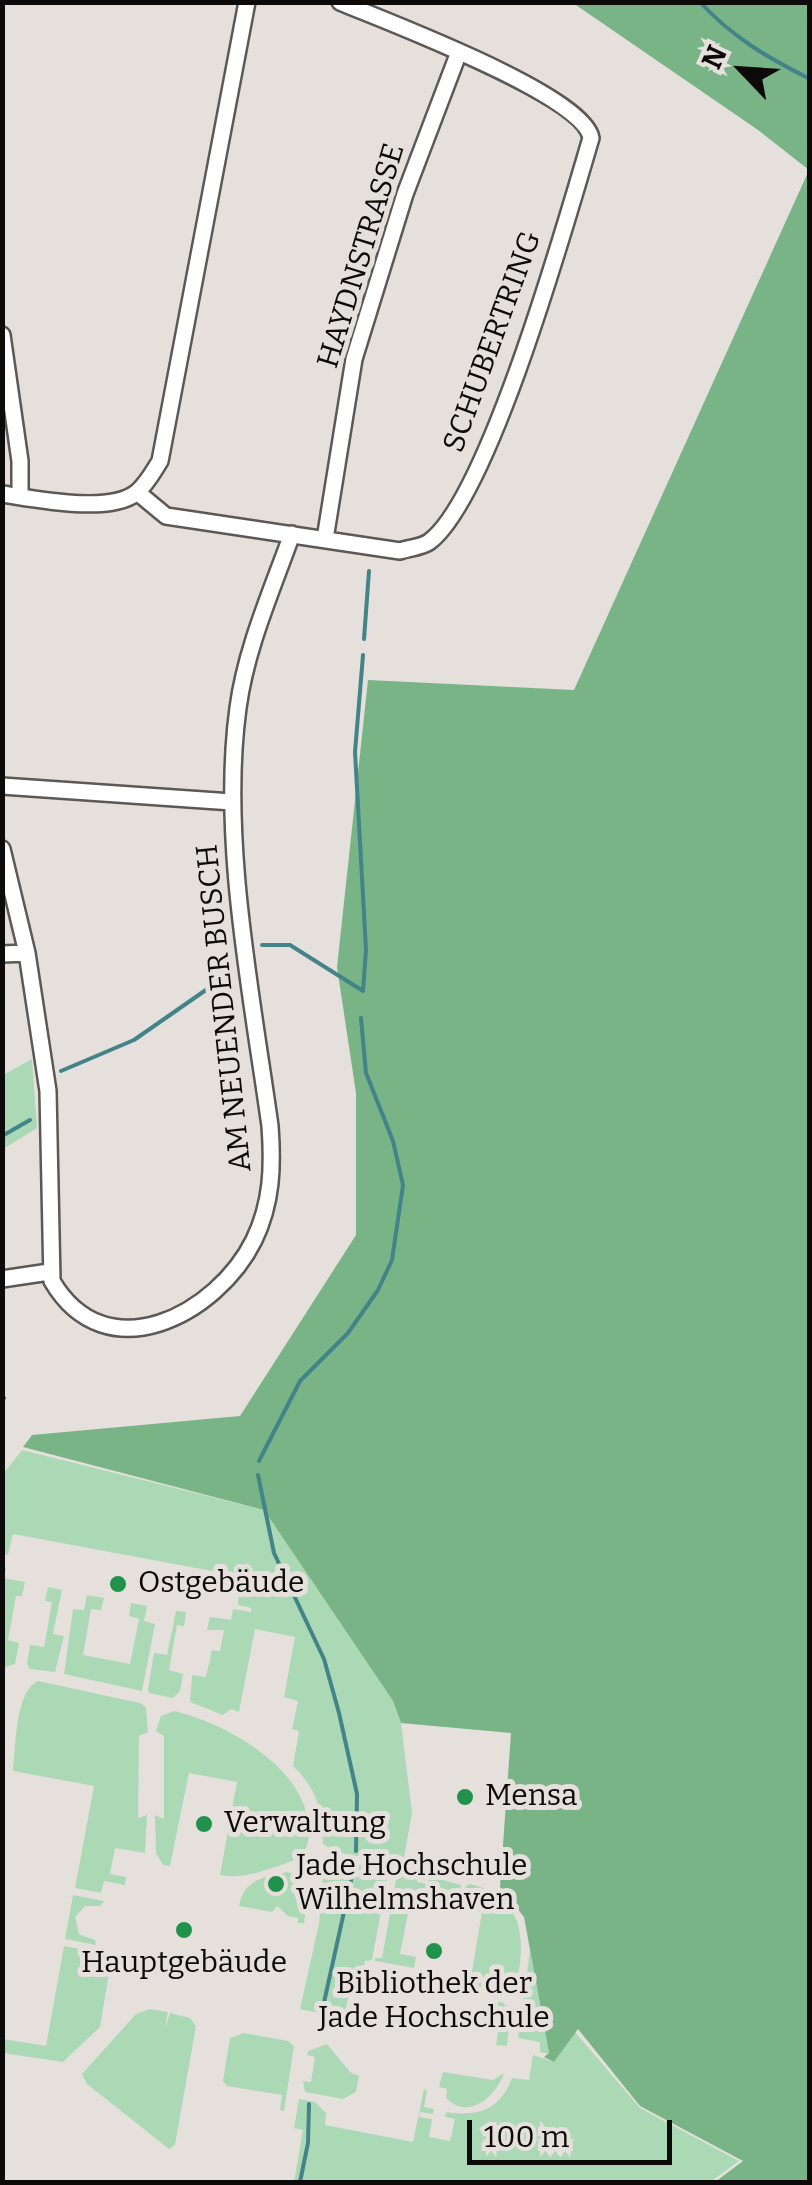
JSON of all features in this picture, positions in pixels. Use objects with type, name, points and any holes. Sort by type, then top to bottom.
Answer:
[{"type":"street","points":[[2,494],[104,504],[124,500],[138,492],[160,460],[247,2]]},
{"type":"street","name":"SCHUBERTRING","points":[[138,492],[166,516],[400,550],[427,544],[450,521],[479,468],[508,393],[592,138],[590,126],[562,103],[460,52],[340,2]]},
{"type":"street","name":"HAYDNSTRASSE","points":[[325,540],[354,359],[404,194],[460,52]]},
{"type":"street","points":[[2,335],[20,460],[20,497]]},
{"type":"street","name":"AM NEUENDER BUSCH","points":[[50,1272],[52,1282],[68,1304],[100,1325],[119,1330],[160,1325],[201,1301],[220,1284],[252,1243],[263,1218],[273,1164],[232,802],[244,678],[292,534]]},
{"type":"street","name":"AM NEUENDER BUSCH","points":[[2,786],[232,802]]},
{"type":"street","points":[[2,850],[27,953],[50,1107],[50,1272],[2,1279]]},
{"type":"street","points":[[2,954],[27,953]]},
{"type":"green space","points":[[573,3],[809,3],[809,170],[758,130]]},
{"type":"green space","points":[[809,170],[809,2182],[715,2182],[743,2161],[640,2106],[578,2029],[554,2062],[544,2057],[549,2053],[524,1917],[500,1887],[511,1733],[401,1723],[393,1701],[264,1510],[23,1447],[32,1435],[240,1416],[356,1235],[356,1093],[337,967],[368,680],[574,690]]},
{"type":"green space","points":[[32,1059],[37,1128],[3,1149],[3,1075]]},
{"type":"green space","points":[[22,1450],[264,1510],[393,1701],[401,1723],[412,1812],[403,1864],[335,1852],[323,1844],[317,1801],[293,1766],[299,1731],[292,1729],[298,1701],[284,1697],[295,1637],[255,1629],[239,1712],[231,1709],[223,1715],[190,1702],[192,1675],[206,1677],[212,1650],[220,1651],[224,1630],[207,1630],[210,1617],[231,1620],[233,1609],[251,1612],[251,1608],[238,1605],[239,1576],[13,1534],[8,1555],[4,1554],[3,1559],[3,1474]]},
{"type":"green space","points":[[3,1567],[4,1578],[25,1582],[22,1596],[16,1596],[8,1640],[19,1643],[15,1664],[3,1668]]},
{"type":"green space","points":[[48,1587],[62,1590],[53,1634],[64,1636],[55,1672],[30,1669],[27,1664],[30,1645],[44,1647],[52,1602],[45,1601]]},
{"type":"green space","points":[[87,1595],[104,1598],[101,1610],[91,1609],[83,1655],[130,1664],[139,1619],[129,1616],[131,1603],[147,1606],[144,1621],[155,1624],[142,1691],[64,1674],[73,1609],[84,1610]]},
{"type":"green space","points":[[176,1611],[186,1612],[184,1626],[177,1625],[169,1670],[183,1674],[180,1691],[173,1698],[149,1693],[148,1689],[154,1653],[167,1655]]},
{"type":"green space","points":[[38,1681],[146,1707],[148,1732],[139,1736],[138,1818],[147,1815],[145,1853],[115,1848],[110,1874],[126,1877],[125,1885],[104,1881],[101,1893],[75,1888],[94,1786],[13,1771],[21,1708],[30,1687]]},
{"type":"green space","points":[[174,1711],[218,1726],[262,1753],[282,1771],[297,1790],[306,1811],[308,1841],[298,1858],[251,1874],[220,1875],[237,1782],[189,1773],[170,1866],[163,1865],[156,1853],[155,1815],[164,1819],[164,1736],[156,1731],[161,1716]]},
{"type":"green space","points":[[331,1860],[384,1869],[388,1874],[372,1960],[365,1961],[359,1990],[350,1989],[344,2018],[300,2009],[319,1924],[324,1864]]},
{"type":"green space","points":[[288,1872],[304,1886],[304,1923],[298,1923],[298,1918],[288,1916],[277,1906],[272,1912],[239,1906],[250,1885]]},
{"type":"green space","points":[[406,1873],[418,1875],[417,1882],[427,1884],[429,1876],[461,1885],[457,1906],[411,1898],[400,1954],[416,1957],[414,1968],[375,1961],[382,1958],[396,1880]]},
{"type":"green space","points":[[470,1884],[506,1903],[517,1923],[520,1964],[515,1983],[507,1993],[469,1989],[482,1912],[463,1907],[466,1886]]},
{"type":"green space","points":[[73,1895],[104,1901],[100,1906],[85,1906],[75,1917],[79,1934],[95,1940],[96,1945],[65,1939]]},
{"type":"green space","points":[[64,1946],[112,1955],[100,2027],[63,2062],[3,2053],[3,2039],[46,2046]]},
{"type":"green space","points":[[530,1950],[549,2054],[540,2052],[540,2042],[518,2038]]},
{"type":"green space","points":[[502,2002],[511,2010],[507,2046],[496,2045],[500,2019],[480,2016],[482,2007]]},
{"type":"green space","points":[[150,2009],[168,2012],[165,2029],[170,2013],[190,2018],[196,2026],[175,2145],[169,2149],[87,2084],[82,2074],[136,2014]]},
{"type":"green space","points":[[575,2032],[640,2108],[739,2161],[710,2182],[294,2182],[303,2130],[294,2128],[299,2099],[315,2102],[326,2113],[325,2125],[413,2142],[424,2089],[424,2107],[434,2109],[433,2114],[420,2112],[419,2117],[432,2119],[429,2137],[450,2141],[455,2119],[445,2117],[446,2112],[486,2109],[501,2098],[512,2078],[529,2080],[533,2055],[554,2062]]},
{"type":"green space","points":[[244,2033],[288,2041],[294,2046],[284,2111],[280,2110],[282,2095],[227,2086],[223,2081],[230,2038]]},
{"type":"green space","points":[[327,2044],[350,2072],[359,2076],[356,2092],[343,2099],[305,2092],[303,2081],[311,2082],[315,2057],[307,2055],[308,2051]]},
{"type":"green space","points":[[443,2072],[493,2080],[504,2073],[488,2098],[472,2107],[463,2107],[454,2105],[446,2098],[447,2089],[439,2087]]},
{"type":"waterway","points":[[700,2],[751,46],[810,79]]},
{"type":"waterway","points":[[364,639],[369,571]]},
{"type":"waterway","points":[[262,945],[290,945],[363,991],[366,950],[355,752],[363,655]]},
{"type":"waterway","points":[[61,1071],[134,1040],[226,976]]},
{"type":"waterway","points":[[259,1461],[300,1381],[348,1333],[378,1290],[392,1260],[403,1185],[393,1141],[366,1073],[361,1018]]},
{"type":"waterway","points":[[2,1136],[30,1120]]},
{"type":"waterway","points":[[258,1475],[274,1553],[324,1659],[339,1713],[357,1794],[356,1851]]},
{"type":"waterway","points":[[323,2007],[353,1871]]},
{"type":"waterway","points":[[300,2182],[308,2143],[309,2104]]},
{"type":"place","name":"Ostgebäude","points":[[118,1584]]},
{"type":"place","name":"Mensa","points":[[465,1797]]},
{"type":"place","name":"Verwaltung","points":[[204,1824]]},
{"type":"place","name":"Jade Hochschule Wilhelmshaven","points":[[276,1884]]},
{"type":"place","name":"Hauptgebäude","points":[[184,1930]]},
{"type":"place","name":"Bibliothek der Jade Hochschule","points":[[434,1951]]}]
